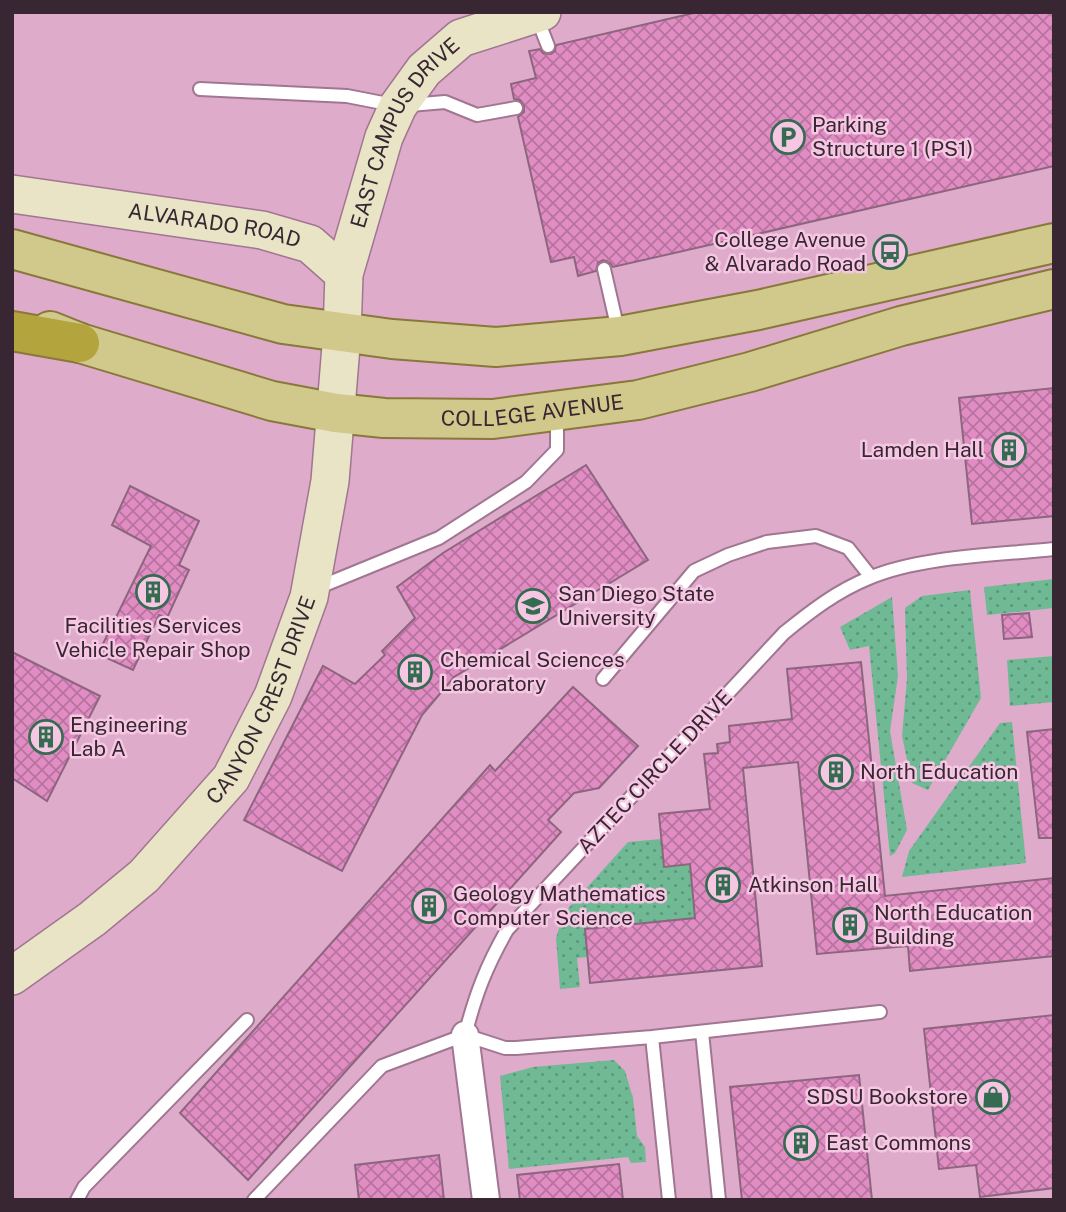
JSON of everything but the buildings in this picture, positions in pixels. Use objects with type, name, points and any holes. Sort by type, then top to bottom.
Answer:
[{"type":"highway","points":[[12,331],[80,343]]},
{"type":"main road","points":[[12,249],[283,324],[342,334],[483,346],[620,336],[758,310],[1054,243]]},
{"type":"main road","name":"COLLEGE AVENUE","points":[[12,316],[80,343],[272,401],[336,414],[384,418],[493,419],[638,400],[750,372],[901,326],[1054,289]]},
{"type":"street","name":"EAST CAMPUS DRIVE","points":[[344,274],[384,137],[397,106],[424,70],[461,37],[542,24]]},
{"type":"street","name":"ALVARADO ROAD","points":[[12,194],[262,230],[310,244],[344,274]]},
{"type":"street","points":[[342,334],[344,274]]},
{"type":"street","name":"CANYON CREST DRIVE","points":[[12,976],[92,919],[145,876],[230,778],[273,696],[310,591],[330,481],[342,334]]},
{"type":"street","points":[[466,1035],[486,1200]]},
{"type":"lane","points":[[200,89],[347,96],[397,106],[445,102],[477,115],[516,108]]},
{"type":"lane","points":[[604,270],[620,336]]},
{"type":"lane","points":[[310,591],[439,538],[526,482],[557,450],[557,411]]},
{"type":"lane","points":[[603,678],[694,571],[728,555],[767,542],[816,536],[848,548],[871,577]]},
{"type":"lane","name":"AZTEC CIRCLE DRIVE","points":[[466,1035],[475,995],[487,965],[507,930],[784,633],[819,605],[871,577],[895,569],[1054,549]]},
{"type":"lane","points":[[254,1200],[382,1066],[466,1035],[505,1048],[652,1037],[880,1012]]},
{"type":"lane","points":[[77,1200],[83,1187],[137,1129],[247,1020]]},
{"type":"lane","points":[[702,1032],[719,1200]]},
{"type":"lane","points":[[652,1037],[670,1200]]},
{"type":"shaded area","name":"San Diego State University","points":[[12,12],[1054,12],[1054,1200],[12,1200]]},
{"type":"green space","points":[[1054,579],[1054,608],[987,615],[984,587]]},
{"type":"green space","points":[[970,590],[981,698],[928,790],[912,783],[902,736],[907,679],[905,608],[922,596]]},
{"type":"green space","points":[[892,597],[898,676],[890,731],[907,830],[895,853],[890,856],[869,646],[850,650],[840,627]]},
{"type":"green space","points":[[1054,656],[1054,702],[1010,706],[1007,660]]},
{"type":"green space","points":[[1012,722],[1026,863],[902,877],[909,851],[1000,723]]},
{"type":"green space","points":[[661,839],[664,866],[690,864],[694,903],[707,917],[588,957],[577,958],[580,987],[560,989],[556,938],[564,913],[628,842]]},
{"type":"green space","points":[[614,1060],[625,1071],[633,1098],[637,1136],[645,1147],[646,1162],[631,1163],[628,1157],[509,1169],[500,1076],[533,1067]]},
{"type":"place","name":"Parking Structure 1 (PS1)","points":[[788,137]]},
{"type":"place","name":"College Avenue & Alvarado Road","points":[[890,252]]},
{"type":"place","name":"Lamden Hall","points":[[1009,450]]},
{"type":"place","name":"Facilities Services Vehicle Repair Shop","points":[[153,592]]},
{"type":"place","name":"San Diego State University","points":[[533,606]]},
{"type":"place","name":"Chemical Sciences Laboratory","points":[[415,672]]},
{"type":"place","name":"Engineering Lab A","points":[[46,737]]},
{"type":"place","name":"North Education","points":[[836,772]]},
{"type":"place","name":"Atkinson Hall","points":[[723,885]]},
{"type":"place","name":"Geology Mathematics Computer Science","points":[[429,906]]},
{"type":"place","name":"North Education Building","points":[[850,925]]},
{"type":"place","name":"SDSU Bookstore","points":[[993,1097]]},
{"type":"place","name":"East Commons","points":[[801,1143]]}]
